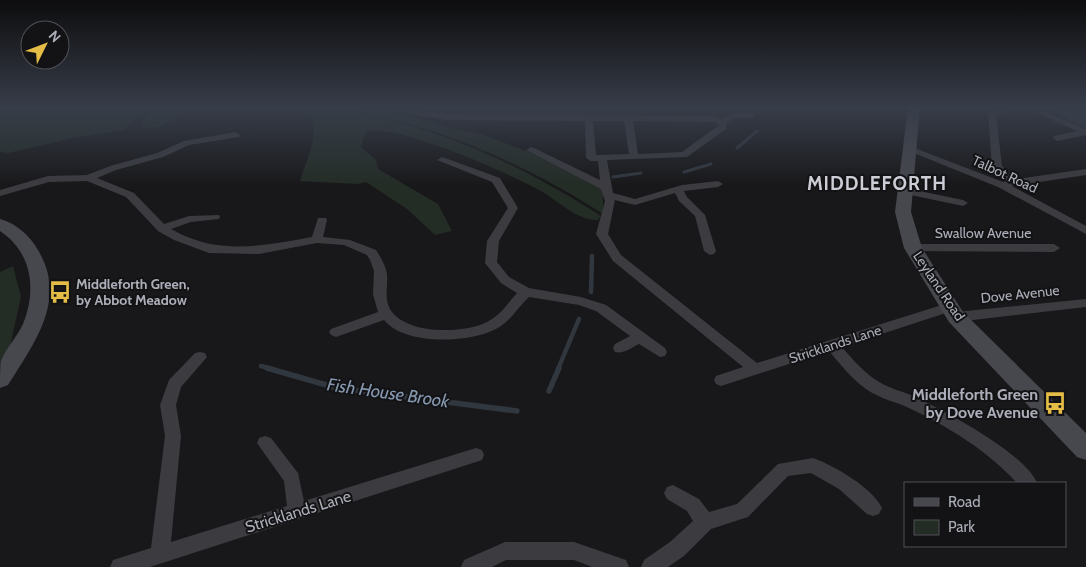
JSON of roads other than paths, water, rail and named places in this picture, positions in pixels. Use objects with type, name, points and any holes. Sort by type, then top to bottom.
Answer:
[{"type":"main road","name":"Leyland Road","points":[[911,133],[904,212],[913,248],[953,312],[1082,439]]},
{"type":"main road","points":[[0,224],[22,238],[34,255],[41,278],[39,305],[26,339],[0,379]]},
{"type":"street","points":[[590,133],[591,158],[684,155],[714,133]]},
{"type":"street","points":[[630,133],[634,156]]},
{"type":"street","points":[[994,133],[997,167],[1013,181]]},
{"type":"street","points":[[1057,138],[1079,133]]},
{"type":"street","points":[[0,193],[48,179],[88,178],[113,168],[160,155],[188,143],[236,135]]},
{"type":"street","name":"Talbot Road","points":[[909,149],[1002,185],[1084,228]]},
{"type":"street","points":[[531,150],[607,191],[635,202],[678,189],[718,184]]},
{"type":"street","points":[[602,157],[610,202],[602,234],[617,258],[755,369]]},
{"type":"street","points":[[442,160],[496,180],[513,208],[493,241],[491,263],[505,280],[526,292],[581,301],[601,308],[638,338],[660,352]]},
{"type":"street","points":[[1002,185],[1013,181],[1086,172]]},
{"type":"street","points":[[88,178],[130,195],[162,229],[178,238],[209,249],[259,250],[317,240],[346,242],[372,253],[380,271],[378,294],[386,314],[407,330],[437,336],[480,331],[492,326],[502,318],[526,292]]},
{"type":"street","points":[[678,189],[683,199],[700,215],[710,251]]},
{"type":"street","points":[[905,191],[963,203]]},
{"type":"street","points":[[162,229],[189,219],[215,217]]},
{"type":"street","points":[[317,240],[322,220]]},
{"type":"street","name":"Swallow Avenue","points":[[913,248],[1054,248]]},
{"type":"street","name":"Dove Avenue","points":[[953,312],[1086,303]]},
{"type":"street","name":"Stricklands Lane","points":[[721,380],[832,345],[953,312]]},
{"type":"street","points":[[336,332],[386,314]]},
{"type":"street","points":[[620,348],[638,338]]},
{"type":"street","points":[[832,345],[858,374],[879,390],[905,399],[945,419],[994,453],[1027,482]]},
{"type":"street","points":[[160,554],[173,436],[168,405],[174,384],[200,357]]},
{"type":"street","points":[[265,443],[292,478],[297,511]]},
{"type":"street","name":"Stricklands Lane","points":[[120,567],[476,455]]},
{"type":"street","points":[[651,567],[677,549],[705,522],[742,511],[784,469],[813,465],[845,483],[873,508]]},
{"type":"street","points":[[673,493],[693,505],[705,522]]},
{"type":"street","points":[[471,567],[505,551],[574,552],[619,567]]},
{"type":"waterway","name":"Fish House Brook","points":[[737,148],[754,133]]},
{"type":"waterway","name":"Fish House Brook","points":[[684,172],[711,164]]},
{"type":"waterway","name":"Fish House Brook","points":[[613,177],[641,173]]},
{"type":"waterway","name":"Fish House Brook","points":[[591,292],[592,256]]},
{"type":"waterway","name":"Fish House Brook","points":[[558,369],[579,319]]},
{"type":"waterway","name":"Fish House Brook","points":[[261,366],[272,369]]},
{"type":"waterway","name":"Fish House Brook","points":[[267,368],[337,388],[517,411]]},
{"type":"waterway","name":"Fish House Brook","points":[[549,391],[559,368]]},
{"type":"place","name":"Middleforth Green, by Abbot Meadow","points":[[60,292]]},
{"type":"place","name":"Middleforth Green by Dove Avenue","points":[[1055,403]]},
{"type":"district","name":"MIDDLEFORTH","points":[[877,183]]}]
